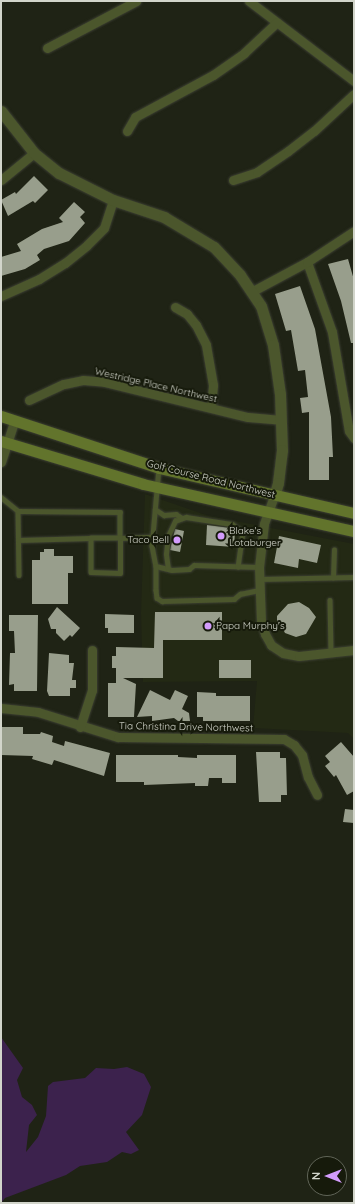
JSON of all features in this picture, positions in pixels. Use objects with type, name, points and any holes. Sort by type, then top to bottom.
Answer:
[{"type":"main road","name":"Golf Course Road Northwest","points":[[1,416],[14,422],[159,468],[274,496],[354,513]]},
{"type":"main road","name":"Golf Course Road Northwest","points":[[3,442],[156,487],[268,514],[354,531]]},
{"type":"street","points":[[46,48],[136,1]]},
{"type":"street","points":[[249,1],[354,81]]},
{"type":"street","points":[[127,131],[135,117],[213,75],[250,48],[277,22]]},
{"type":"street","points":[[233,180],[257,172],[288,151],[354,94]]},
{"type":"street","points":[[1,111],[34,153],[59,173],[113,200],[164,217],[214,247],[240,274],[261,306],[273,344],[281,420],[282,450],[278,483],[261,542],[259,567],[261,621],[272,645],[283,653],[299,656],[354,650]]},
{"type":"street","points":[[1,180],[34,153]]},
{"type":"street","points":[[1,296],[39,278],[65,263],[88,245],[104,228],[113,200]]},
{"type":"street","points":[[251,292],[307,262],[354,230]]},
{"type":"street","points":[[307,262],[332,332],[346,416],[354,437]]},
{"type":"street","points":[[175,308],[187,314],[196,325],[206,345],[213,385],[211,408]]},
{"type":"street","name":"Westridge Place Northwest","points":[[29,400],[64,384],[83,380],[104,382],[248,417],[281,420]]},
{"type":"street","points":[[1,462],[3,442],[14,422]]},
{"type":"street","points":[[80,726],[92,690],[92,650]]},
{"type":"street","name":"Tia Christina Drive Northwest","points":[[1,708],[38,712],[118,737],[284,739],[294,745],[302,755],[308,777],[317,795]]},
{"type":"lane","points":[[159,468],[156,487],[153,538],[157,598],[162,601],[234,599],[245,592],[259,590]]},
{"type":"lane","points":[[1,497],[18,511],[120,512],[120,572],[91,572],[92,538]]},
{"type":"lane","points":[[155,509],[164,515],[176,514],[182,518],[232,524],[243,532],[238,567]]},
{"type":"lane","points":[[18,511],[19,575]]},
{"type":"lane","points":[[168,569],[166,554],[168,536],[175,521],[182,518]]},
{"type":"lane","points":[[18,540],[153,538]]},
{"type":"lane","points":[[333,578],[334,550]]},
{"type":"lane","points":[[156,566],[168,569],[189,569],[194,565],[259,567]]},
{"type":"lane","points":[[259,579],[354,577]]},
{"type":"lane","points":[[330,600],[331,653]]},
{"type":"shaded area","points":[[145,494],[209,516],[354,544],[354,739],[348,733],[253,728],[257,681],[143,682],[141,613]]},
{"type":"shaded area","points":[[1,1037],[23,1068],[17,1080],[22,1097],[32,1105],[37,1115],[29,1125],[26,1152],[38,1137],[46,1116],[48,1086],[53,1082],[85,1078],[96,1068],[114,1069],[127,1067],[144,1074],[151,1087],[142,1115],[126,1132],[139,1150],[131,1154],[122,1152],[107,1162],[80,1166],[66,1175],[5,1198],[1,1203]]},
{"type":"building","points":[[34,176],[48,190],[35,203],[33,201],[8,216],[1,200],[15,192],[16,194]]},
{"type":"building","points":[[74,202],[85,212],[80,217],[85,223],[69,241],[44,249],[37,255],[40,260],[25,269],[1,276],[1,257],[21,251],[17,244],[42,229],[63,222],[59,218]]},
{"type":"building","points":[[348,259],[354,280],[354,343],[351,343],[341,301],[328,264]]},
{"type":"building","points":[[300,286],[315,329],[331,417],[333,457],[329,457],[329,480],[309,480],[309,412],[302,413],[300,398],[308,397],[305,370],[298,371],[291,330],[286,331],[275,294]]},
{"type":"building","name":"Blake's Lotaburger","points":[[207,525],[231,528],[235,531],[234,547],[206,545]]},
{"type":"building","name":"Taco Bell","points":[[175,529],[184,531],[180,552],[170,550]]},
{"type":"building","points":[[279,536],[321,545],[317,563],[299,559],[298,568],[274,563]]},
{"type":"building","points":[[44,549],[54,549],[54,556],[73,556],[73,573],[68,573],[68,604],[32,604],[32,560],[40,560],[40,552],[44,552]]},
{"type":"building","points":[[299,602],[309,608],[316,617],[306,634],[296,637],[285,633],[280,623],[277,624],[277,616],[288,604]]},
{"type":"building","points":[[57,607],[80,628],[72,637],[70,635],[64,641],[56,633],[56,629],[51,629],[48,619]]},
{"type":"building","points":[[155,612],[222,612],[222,640],[163,640],[163,678],[123,678],[136,684],[134,717],[108,717],[108,683],[116,683],[116,668],[112,668],[112,656],[116,656],[116,647],[154,648]]},
{"type":"building","points":[[105,614],[134,615],[134,633],[108,633],[108,628],[105,628]]},
{"type":"building","points":[[9,615],[38,615],[37,691],[14,691],[14,684],[9,685],[10,653],[15,653],[14,631],[9,631]]},
{"type":"building","points":[[49,653],[69,655],[69,663],[74,663],[72,680],[76,680],[76,688],[70,688],[70,696],[49,696],[47,691]]},
{"type":"building","points":[[219,660],[251,660],[251,678],[219,678]]},
{"type":"building","points":[[150,690],[170,700],[175,690],[188,696],[182,709],[189,713],[190,721],[178,721],[174,718],[152,721],[152,716],[137,717]]},
{"type":"building","points":[[197,692],[216,693],[216,696],[250,696],[250,721],[203,721],[203,717],[197,717]]},
{"type":"building","points":[[1,727],[23,727],[23,734],[40,734],[41,732],[53,736],[52,742],[64,746],[65,741],[110,753],[104,776],[54,760],[52,765],[32,759],[33,756],[1,755]]},
{"type":"building","points":[[341,742],[354,757],[354,791],[347,795],[336,775],[334,777],[325,766],[330,762],[325,756]]},
{"type":"building","points":[[256,752],[280,752],[280,758],[286,758],[287,795],[281,795],[281,802],[259,802]]},
{"type":"building","points":[[116,755],[178,755],[178,757],[197,758],[197,755],[236,755],[236,783],[222,783],[222,778],[209,778],[208,786],[195,786],[195,783],[144,785],[144,782],[116,782]]},
{"type":"building","points":[[345,809],[354,810],[354,823],[343,822]]},
{"type":"place","name":"Blake's Lotaburger","points":[[221,536]]},
{"type":"place","name":"Taco Bell","points":[[177,540]]},
{"type":"place","name":"Papa Murphy's","points":[[208,626]]}]
